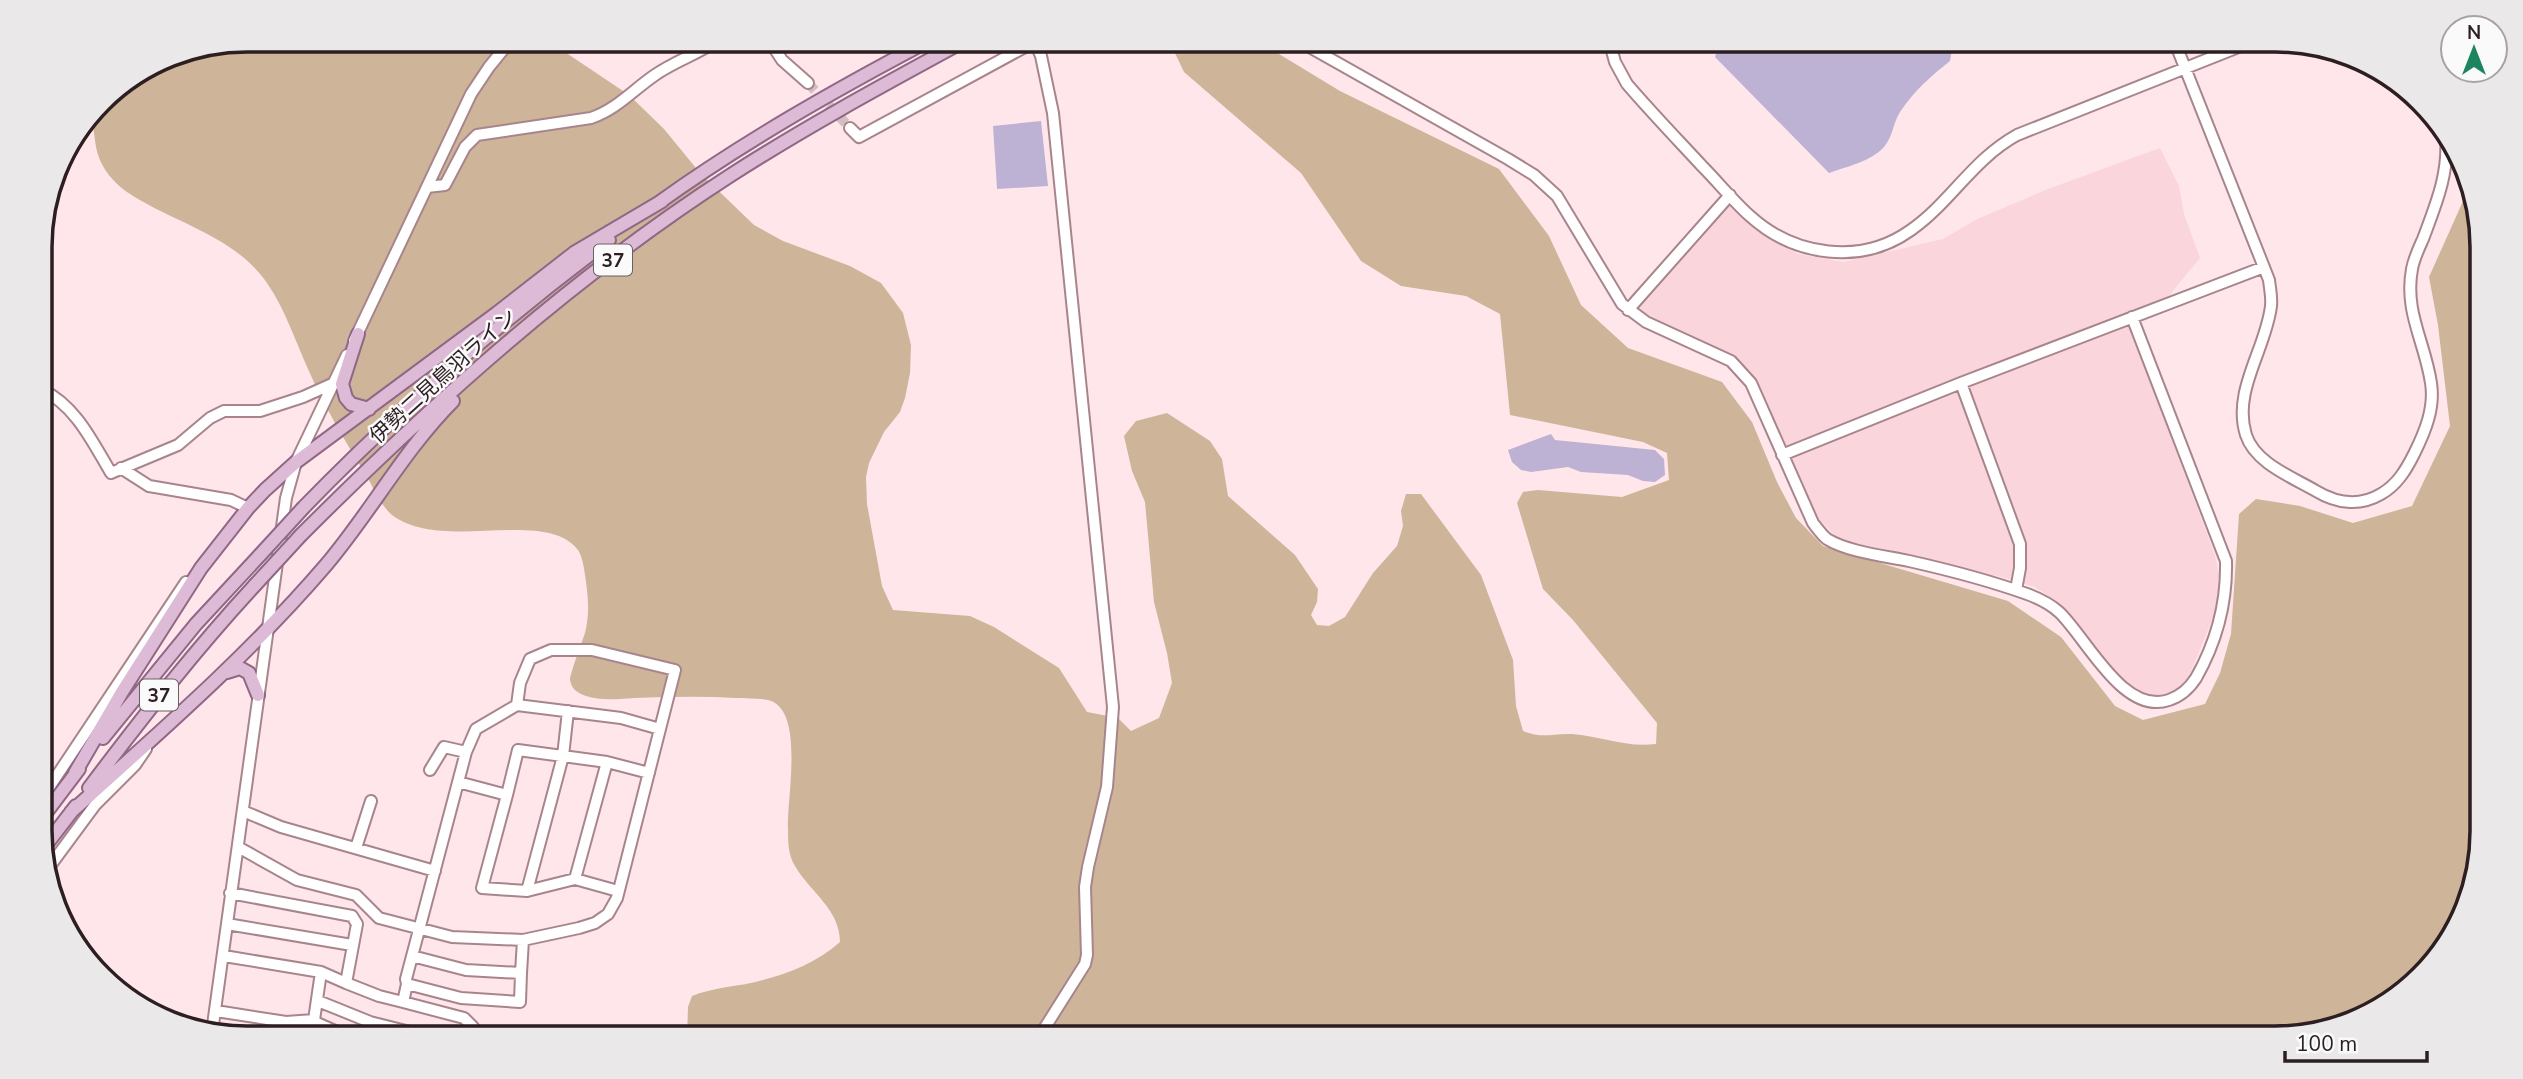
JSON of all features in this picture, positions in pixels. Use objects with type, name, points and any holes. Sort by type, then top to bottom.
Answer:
[{"type":"main road","name":"伊勢二見鳥羽ライン","points":[[52,804],[169,656],[304,507],[416,399],[562,275],[662,201],[722,160],[814,104],[908,52]]},
{"type":"main road","name":"伊勢二見鳥羽ライン","points":[[52,836],[160,692],[255,584],[347,489],[484,362],[623,252],[731,175],[821,120],[944,52]]},
{"type":"main road","points":[[75,773],[122,692],[201,568],[248,508],[296,461],[574,253],[662,201]]},
{"type":"main road","points":[[71,812],[267,630],[345,542],[435,421],[534,321]]},
{"type":"main road","points":[[358,334],[342,384],[351,404],[369,409]]},
{"type":"main road","points":[[220,675],[234,668],[246,670],[254,680],[258,695]]},
{"type":"street","points":[[214,1024],[286,498],[296,461],[471,94],[501,52]]},
{"type":"street","points":[[427,187],[445,185],[465,147],[477,135],[604,114],[654,75],[696,52]]},
{"type":"street","points":[[777,52],[807,83]]},
{"type":"street","points":[[850,128],[859,136],[1014,52]]},
{"type":"street","points":[[1039,52],[1051,102],[1112,706],[1107,787],[1088,867],[1087,955],[1085,964],[1046,1026]]},
{"type":"street","points":[[1318,52],[1534,174],[1557,196],[1628,310],[1646,322],[1731,361],[1751,383],[1813,523],[1827,539],[1858,550],[1995,582],[2038,598],[2059,613],[2119,685],[2138,698],[2160,703],[2182,696],[2195,680],[2224,610],[2226,561],[2132,317]]},
{"type":"street","points":[[1612,52],[1626,84],[1730,195],[1764,227],[1794,244],[1831,253],[1849,253],[1881,246],[1914,228],[1974,167],[2003,143],[2033,127],[2226,52]]},
{"type":"street","points":[[2179,52],[2269,280],[2272,304],[2251,367],[2245,404],[2244,420],[2250,443],[2254,450],[2272,465],[2326,497],[2343,502],[2360,501],[2393,487],[2407,467],[2427,428],[2432,383],[2413,320],[2410,292],[2412,267],[2443,184],[2447,155]]},
{"type":"street","points":[[1628,310],[1730,195]]},
{"type":"street","points":[[1782,455],[2264,267]]},
{"type":"street","points":[[1961,383],[2020,544],[2016,590]]},
{"type":"street","points":[[53,397],[82,423],[111,472],[178,445],[210,418],[224,411],[260,411],[332,384]]},
{"type":"street","points":[[121,468],[149,486],[231,500],[248,508]]},
{"type":"street","points":[[52,783],[188,578],[201,568]]},
{"type":"street","points":[[238,847],[297,880],[356,895],[379,918],[452,937],[523,940],[595,923],[608,914],[618,891],[675,670],[592,650],[551,650],[530,659],[520,683],[517,705]]},
{"type":"street","points":[[403,1002],[419,927],[466,752],[475,729],[517,705],[621,718],[660,729]]},
{"type":"street","points":[[527,891],[563,756],[568,711]]},
{"type":"street","points":[[55,860],[95,805],[135,765],[151,740]]},
{"type":"street","points":[[430,770],[444,747],[466,752]]},
{"type":"street","points":[[618,891],[575,879],[527,891],[482,888],[518,750],[607,762],[649,773]]},
{"type":"street","points":[[575,879],[607,762]]},
{"type":"street","points":[[458,782],[507,795]]},
{"type":"street","points":[[356,848],[371,801]]},
{"type":"street","points":[[243,811],[281,827],[435,871]]},
{"type":"street","points":[[230,893],[352,916],[357,924],[346,983]]},
{"type":"street","points":[[227,924],[352,945]]},
{"type":"street","points":[[408,984],[461,998],[520,1002],[523,940]]},
{"type":"street","points":[[224,956],[321,972],[379,996],[464,1018],[473,1026]]},
{"type":"street","points":[[412,956],[466,970],[521,973]]},
{"type":"street","points":[[314,1020],[321,972]]},
{"type":"street","points":[[318,1000],[386,1026]]},
{"type":"street","points":[[216,1011],[286,1022],[314,1020],[324,1026]]},
{"type":"street","points":[[369,1026],[370,1022]]},
{"type":"shaded area","points":[[565,52],[629,95],[664,129],[700,173],[754,225],[783,241],[850,266],[881,283],[903,313],[911,345],[910,373],[905,398],[900,412],[884,432],[869,463],[866,477],[867,504],[882,586],[893,610],[970,616],[994,627],[1059,668],[1087,712],[1118,718],[1131,731],[1159,718],[1172,683],[1154,602],[1145,502],[1132,471],[1124,436],[1136,421],[1167,413],[1210,441],[1222,459],[1228,496],[1295,555],[1318,589],[1317,602],[1311,615],[1317,625],[1329,626],[1345,617],[1373,573],[1397,546],[1403,526],[1401,511],[1406,494],[1421,494],[1481,575],[1513,660],[1516,706],[1523,731],[1542,735],[1583,735],[1645,745],[1656,744],[1657,723],[1573,620],[1543,589],[1517,503],[1523,492],[1538,490],[1622,497],[1669,480],[1667,453],[1643,442],[1510,415],[1500,314],[1466,296],[1401,286],[1361,261],[1301,173],[1184,72],[1174,52],[1276,52],[1340,91],[1499,169],[1549,236],[1581,305],[1628,348],[1722,382],[1752,422],[1777,482],[1796,518],[1823,546],[2008,601],[2061,637],[2115,706],[2143,720],[2205,704],[2220,673],[2231,634],[2239,514],[2256,499],[2300,506],[2353,523],[2412,506],[2450,426],[2438,325],[2429,277],[2464,198],[2470,247],[2470,832],[2464,882],[2456,906],[2430,950],[2394,986],[2362,1006],[2338,1016],[2314,1023],[2288,1026],[687,1026],[688,1007],[692,996],[787,973],[820,957],[840,942],[839,930],[830,910],[801,875],[790,853],[788,816],[792,758],[787,720],[780,707],[764,699],[604,699],[577,692],[571,685],[570,678],[587,626],[588,611],[584,569],[578,550],[563,538],[542,532],[438,530],[413,526],[392,515],[381,502],[335,423],[267,283],[238,253],[220,241],[127,192],[109,176],[101,163],[94,128],[110,110],[139,85],[185,63],[222,54]]},
{"type":"shaded area","points":[[1716,52],[1952,52],[1950,61],[1923,84],[1900,112],[1884,147],[1865,160],[1829,173],[1715,57]]},
{"type":"shaded area","points":[[1041,121],[1048,186],[997,189],[993,126]]},
{"type":"shaded area","points":[[2160,148],[2179,186],[2184,214],[2200,258],[2167,298],[2125,316],[2215,555],[2219,575],[2216,610],[2188,679],[2179,691],[2168,699],[2129,693],[2056,601],[2035,587],[2002,577],[1857,546],[1839,539],[1810,511],[1759,386],[1741,362],[1721,349],[1671,330],[1635,307],[1729,205],[1754,229],[1798,254],[1844,262],[1943,239],[1977,219],[2048,189]]},
{"type":"shaded area","points":[[1551,434],[1555,440],[1655,450],[1664,459],[1665,475],[1655,482],[1628,475],[1581,472],[1568,467],[1531,472],[1521,470],[1512,462],[1508,450]]},
{"type":"tunnel","points":[[808,83],[850,128]]}]
